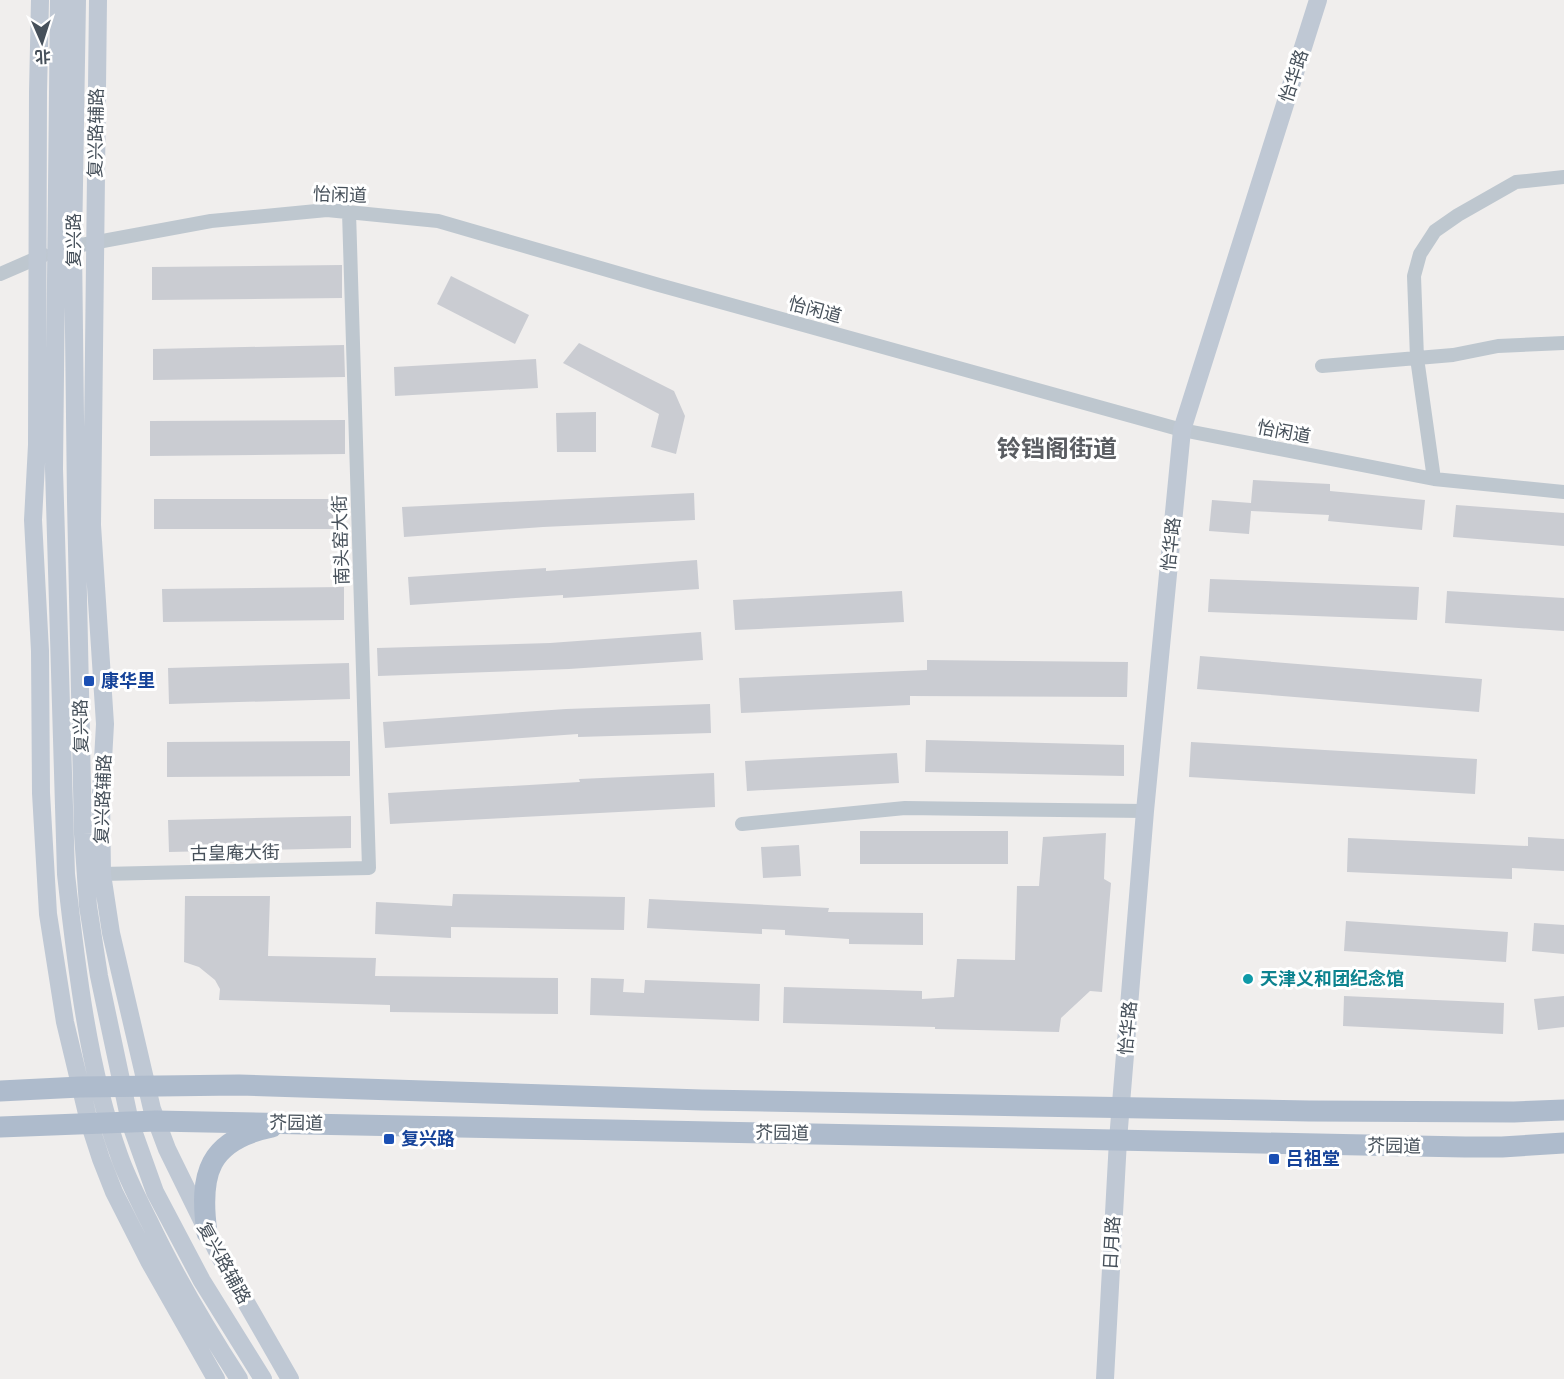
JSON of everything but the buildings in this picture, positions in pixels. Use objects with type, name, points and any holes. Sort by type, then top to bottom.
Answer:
[{"type":"main road","name":"芥园道","points":[[0,1091],[239,1085],[702,1100],[1121,1108],[1514,1112],[1564,1110]]},
{"type":"main road","name":"芥园道","points":[[0,1127],[156,1121],[297,1122],[1465,1147],[1564,1143]]},
{"type":"main road","points":[[207,1233],[204,1191],[208,1172],[215,1158],[243,1138],[267,1128],[297,1122]]},
{"type":"street","points":[[40,0],[38,92],[56,251],[33,520],[39,651],[41,793],[48,914],[66,1022],[90,1087]]},
{"type":"street","name":"复兴路辅路","points":[[98,0],[92,513],[98,634],[105,712],[101,796],[102,874],[111,933],[146,1086],[166,1149],[207,1233],[290,1379]]},
{"type":"street","name":"怡华路","points":[[1121,1108],[1145,812],[1182,430],[1318,0]]},
{"type":"street","name":"复兴路","points":[[68,5],[56,251],[54,469],[65,854],[83,1000],[90,1087],[109,1122],[155,1192],[202,1281],[263,1379]]},
{"type":"street","points":[[1434,479],[1417,358],[1414,276],[1420,254],[1435,231],[1516,182],[1564,177]]},
{"type":"street","name":"怡闲道","points":[[0,274],[56,251],[211,221],[327,210],[438,221],[659,285],[1182,430],[1434,479],[1564,492]]},
{"type":"street","name":"南头窑大街","points":[[349,212],[369,868]]},
{"type":"street","name":"复兴路","points":[[56,251],[76,501],[85,871],[99,976],[122,1087],[109,1122],[129,1181],[156,1236],[182,1287],[239,1379]]},
{"type":"street","points":[[1322,366],[1453,355],[1498,346],[1564,343]]},
{"type":"street","points":[[742,824],[905,808],[1145,812]]},
{"type":"street","points":[[48,914],[52,888],[65,854]]},
{"type":"street","name":"古皇庵大街","points":[[102,874],[369,868]]},
{"type":"street","name":"日月路","points":[[1105,1379],[1121,1108]]},
{"type":"street","points":[[109,1122],[114,1192],[177,1313],[216,1379]]},
{"type":"place","name":"康华里","points":[[89,681]]},
{"type":"place","name":"天津义和团纪念馆","points":[[1248,979]]},
{"type":"place","name":"复兴路","points":[[389,1139]]},
{"type":"place","name":"吕祖堂","points":[[1274,1159]]},
{"type":"district","name":"铃铛阁街道","points":[[1057,449]]}]
